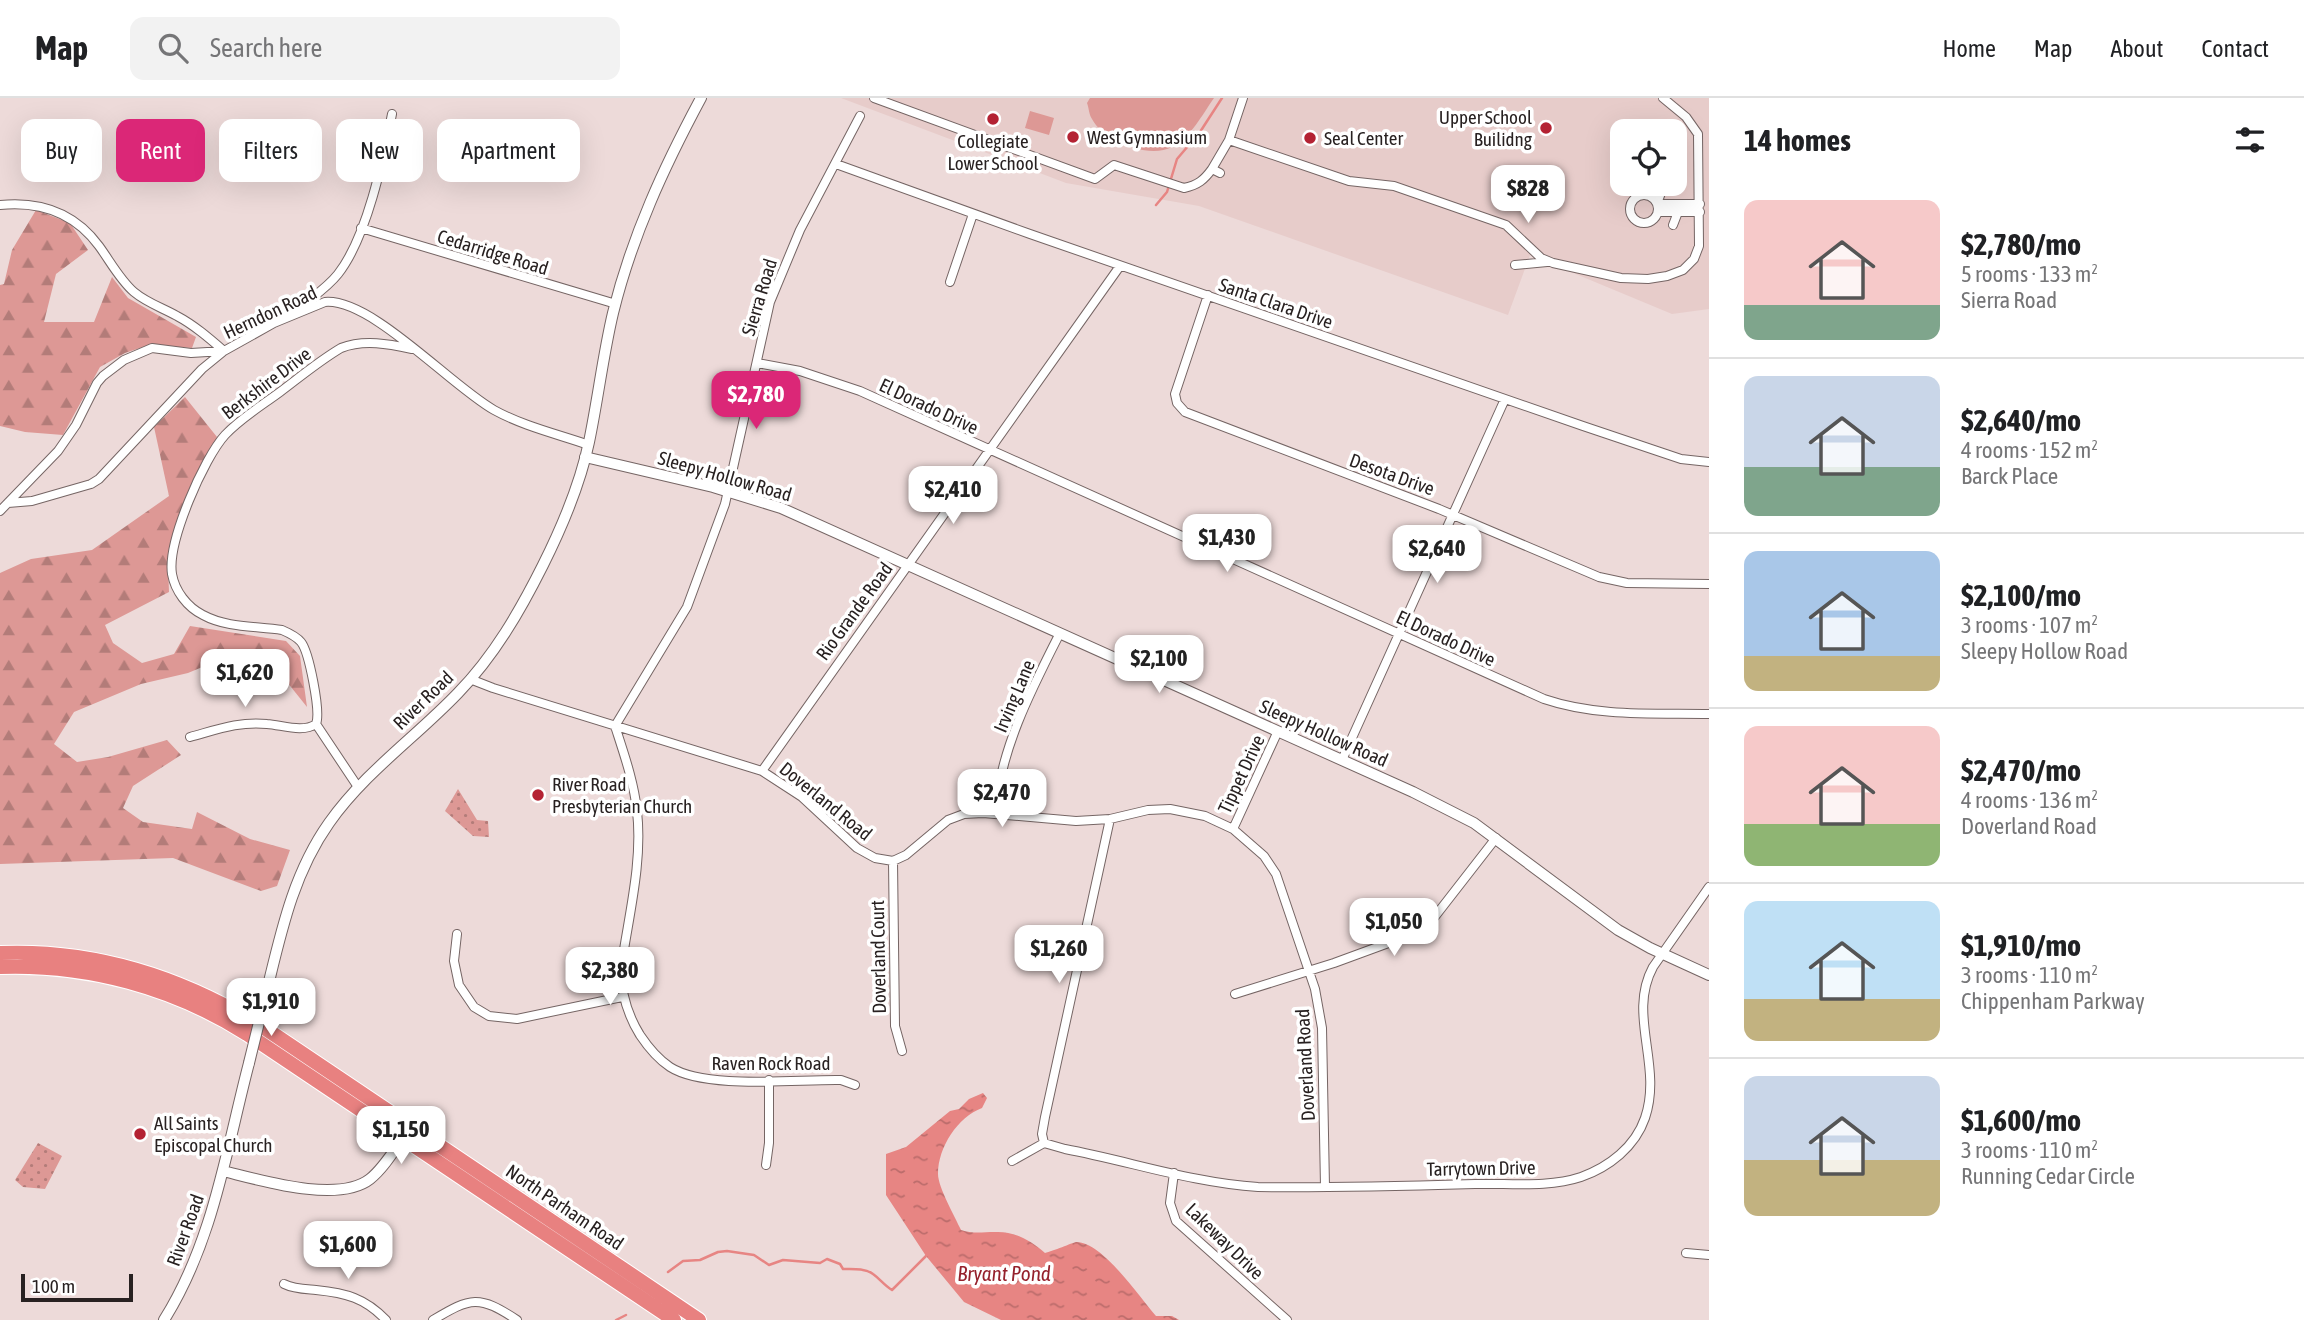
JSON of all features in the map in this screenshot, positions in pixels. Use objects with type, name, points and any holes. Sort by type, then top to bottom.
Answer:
[{"type":"highway","points":[[0,953],[37,953],[91,959],[143,971],[193,989],[249,1018],[407,1132]]},
{"type":"highway","points":[[0,967],[49,968],[89,973],[142,985],[180,999],[240,1029],[407,1132]]},
{"type":"highway","name":"North Parham Road","points":[[407,1132],[674,1320]]},
{"type":"highway","name":"North Parham Road","points":[[407,1132],[699,1320]]},
{"type":"main road","name":"River Road","points":[[164,1320],[201,1247],[223,1171],[285,919],[302,870],[327,825],[358,787],[430,721],[470,679],[500,640],[541,568],[565,517],[589,445],[615,304],[640,225],[670,157],[701,98]]},
{"type":"main road","name":"Sleepy Hollow Road","points":[[585,457],[728,491],[781,508],[1455,812],[1496,838],[1630,938],[1709,975]]},
{"type":"main road","points":[[223,1171],[305,1189],[348,1188],[375,1174],[407,1132]]},
{"type":"street","points":[[874,98],[1095,179],[1114,165],[1184,188],[1196,186],[1216,171],[1226,156],[1243,98]]},
{"type":"street","points":[[1516,265],[1547,262],[1628,279],[1648,279],[1682,270],[1697,255],[1700,208],[1698,135],[1686,117],[1663,98]]},
{"type":"street","points":[[290,317],[332,282],[354,247],[371,197],[393,114]]},
{"type":"street","name":"Sierra Road","points":[[615,726],[687,607],[704,565],[728,491],[765,318],[800,230],[860,117]]},
{"type":"street","points":[[1229,140],[1349,181],[1394,186],[1506,225],[1547,262]]},
{"type":"street","name":"Santa Clara Drive","points":[[836,164],[1505,399],[1681,459],[1709,462]]},
{"type":"street","points":[[1660,196],[1657,208],[1650,221],[1638,221],[1631,212],[1631,204],[1636,198],[1648,195],[1657,208],[1678,212],[1700,208]]},
{"type":"street","points":[[0,205],[38,205],[69,218],[88,233],[132,290],[185,321],[224,351],[202,369],[99,479],[91,484],[32,501],[8,503]]},
{"type":"street","points":[[1657,208],[1700,208]]},
{"type":"street","points":[[1673,225],[1678,212]]},
{"type":"street","points":[[950,282],[973,214]]},
{"type":"street","name":"Cedarridge Road","points":[[361,228],[615,304]]},
{"type":"street","name":"Rio Grande Road","points":[[762,771],[1120,265]]},
{"type":"street","name":"Desota Drive","points":[[1209,296],[1177,389],[1176,400],[1181,408],[1196,418],[1453,514],[1598,577],[1638,583],[1709,584]]},
{"type":"street","name":"Herndon Road","points":[[0,511],[68,438],[97,383],[124,360],[152,348],[191,353],[224,351],[274,323],[325,302],[339,302],[372,319],[496,411],[589,445]]},
{"type":"street","name":"Berkshire Drive","points":[[316,723],[318,712],[309,659],[302,643],[289,633],[228,624],[195,610],[180,595],[174,582],[172,564],[176,544],[205,465],[225,436],[239,422],[341,348],[375,343],[414,349]]},
{"type":"street","name":"El Dorado Drive","points":[[757,363],[800,371],[837,382],[1520,690],[1558,704],[1612,712],[1709,714]]},
{"type":"street","points":[[1342,760],[1505,399]]},
{"type":"street","name":"Irving Lane","points":[[995,814],[1006,754],[1060,633]]},
{"type":"street","name":"Doverland Road","points":[[470,679],[762,771],[802,797],[865,854],[875,858],[893,861],[912,852],[954,817],[971,813],[1076,821],[1110,819],[1147,810],[1170,809],[1205,816],[1233,829],[1264,856],[1276,874],[1319,1004],[1322,1028],[1325,1187]]},
{"type":"street","points":[[190,737],[221,727],[247,723],[305,728],[316,723],[358,787]]},
{"type":"street","name":"Raven Rock Road","points":[[615,726],[634,793],[638,827],[636,869],[621,969],[622,997],[646,1044],[671,1068],[702,1079],[841,1080],[855,1085]]},
{"type":"street","name":"Tippet Drive","points":[[1233,829],[1278,731]]},
{"type":"street","points":[[1012,1161],[1044,1143],[1042,1134],[1045,1117],[1110,819]]},
{"type":"street","points":[[1234,994],[1386,945],[1422,929],[1448,901],[1496,838]]},
{"type":"street","name":"Doverland Court","points":[[893,861],[895,1026],[902,1051]]},
{"type":"street","name":"Tarrytown Drive","points":[[1044,1143],[1236,1185],[1325,1187],[1555,1181],[1582,1176],[1609,1163],[1637,1136],[1648,1108],[1651,1077],[1643,999],[1649,975],[1709,887]]},
{"type":"street","points":[[457,934],[454,961],[459,985],[474,1007],[489,1016],[517,1019],[622,997]]},
{"type":"street","points":[[766,1165],[769,1143],[769,1080]]},
{"type":"street","name":"Lakeway Drive","points":[[1174,1173],[1170,1203],[1177,1221],[1287,1320]]},
{"type":"street","points":[[1686,1253],[1709,1255]]},
{"type":"street","points":[[284,1284],[356,1298],[370,1305],[386,1320]]},
{"type":"street","points":[[433,1320],[460,1304],[472,1301],[489,1304],[517,1320]]},
{"type":"shaded area","points":[[841,98],[1709,98],[1709,309],[1672,314],[1530,255],[1508,315],[1199,206],[1066,183]]},
{"type":"green space","points":[[1090,98],[1214,98],[1185,138],[1172,147],[1151,151],[1128,146],[1106,135],[1091,117],[1087,103]]},
{"type":"green space","points":[[1030,111],[1054,118],[1049,135],[1025,128]]},
{"type":"green space","points":[[36,210],[70,223],[88,250],[56,274],[44,322],[94,322],[112,277],[128,298],[196,337],[192,348],[149,345],[125,353],[100,367],[63,435],[25,432],[0,426],[0,285],[4,284],[12,250]]},
{"type":"green space","points":[[185,397],[217,437],[177,524],[168,566],[169,592],[105,625],[113,643],[142,663],[174,654],[190,626],[286,641],[300,656],[307,707],[287,682],[237,660],[212,663],[188,673],[141,684],[74,712],[54,744],[77,762],[108,757],[167,740],[181,755],[133,786],[123,808],[143,822],[192,829],[197,812],[250,839],[290,850],[277,886],[261,891],[173,858],[0,864],[0,573],[31,559],[92,550],[169,496],[154,427]]},
{"type":"green space","points":[[458,789],[477,820],[488,821],[489,837],[473,836],[445,811]]},
{"type":"green space","points":[[38,1143],[62,1156],[45,1189],[23,1187],[15,1180]]},
{"type":"water","name":"Bryant Pond","points":[[983,1093],[987,1098],[982,1108],[965,1118],[951,1134],[939,1164],[941,1186],[961,1230],[1015,1235],[1028,1240],[1045,1253],[1076,1242],[1086,1244],[1109,1260],[1156,1316],[1172,1316],[1179,1320],[1001,1320],[964,1302],[926,1256],[886,1195],[886,1154],[906,1147],[950,1111],[959,1109],[969,1099]]},
{"type":"waterway","points":[[1156,205],[1167,192],[1177,159],[1200,132],[1222,98]]},
{"type":"waterway","points":[[668,1272],[683,1261],[700,1260],[727,1251],[754,1255],[769,1265],[783,1260],[820,1263],[827,1259],[840,1264],[843,1269],[870,1272],[892,1290],[928,1254]]},
{"type":"waterway","points":[[616,1320],[626,1315]]},
{"type":"place","name":"Collegiate Lower School","points":[[993,119]]},
{"type":"place","name":"Upper School Builidng","points":[[1546,128]]},
{"type":"place","name":"West Gymnasium","points":[[1073,137]]},
{"type":"place","name":"Seal Center","points":[[1310,138]]},
{"type":"place","name":"River Road Presbyterian Church","points":[[538,795]]},
{"type":"place","name":"All Saints Episcopal Church","points":[[140,1134]]}]
